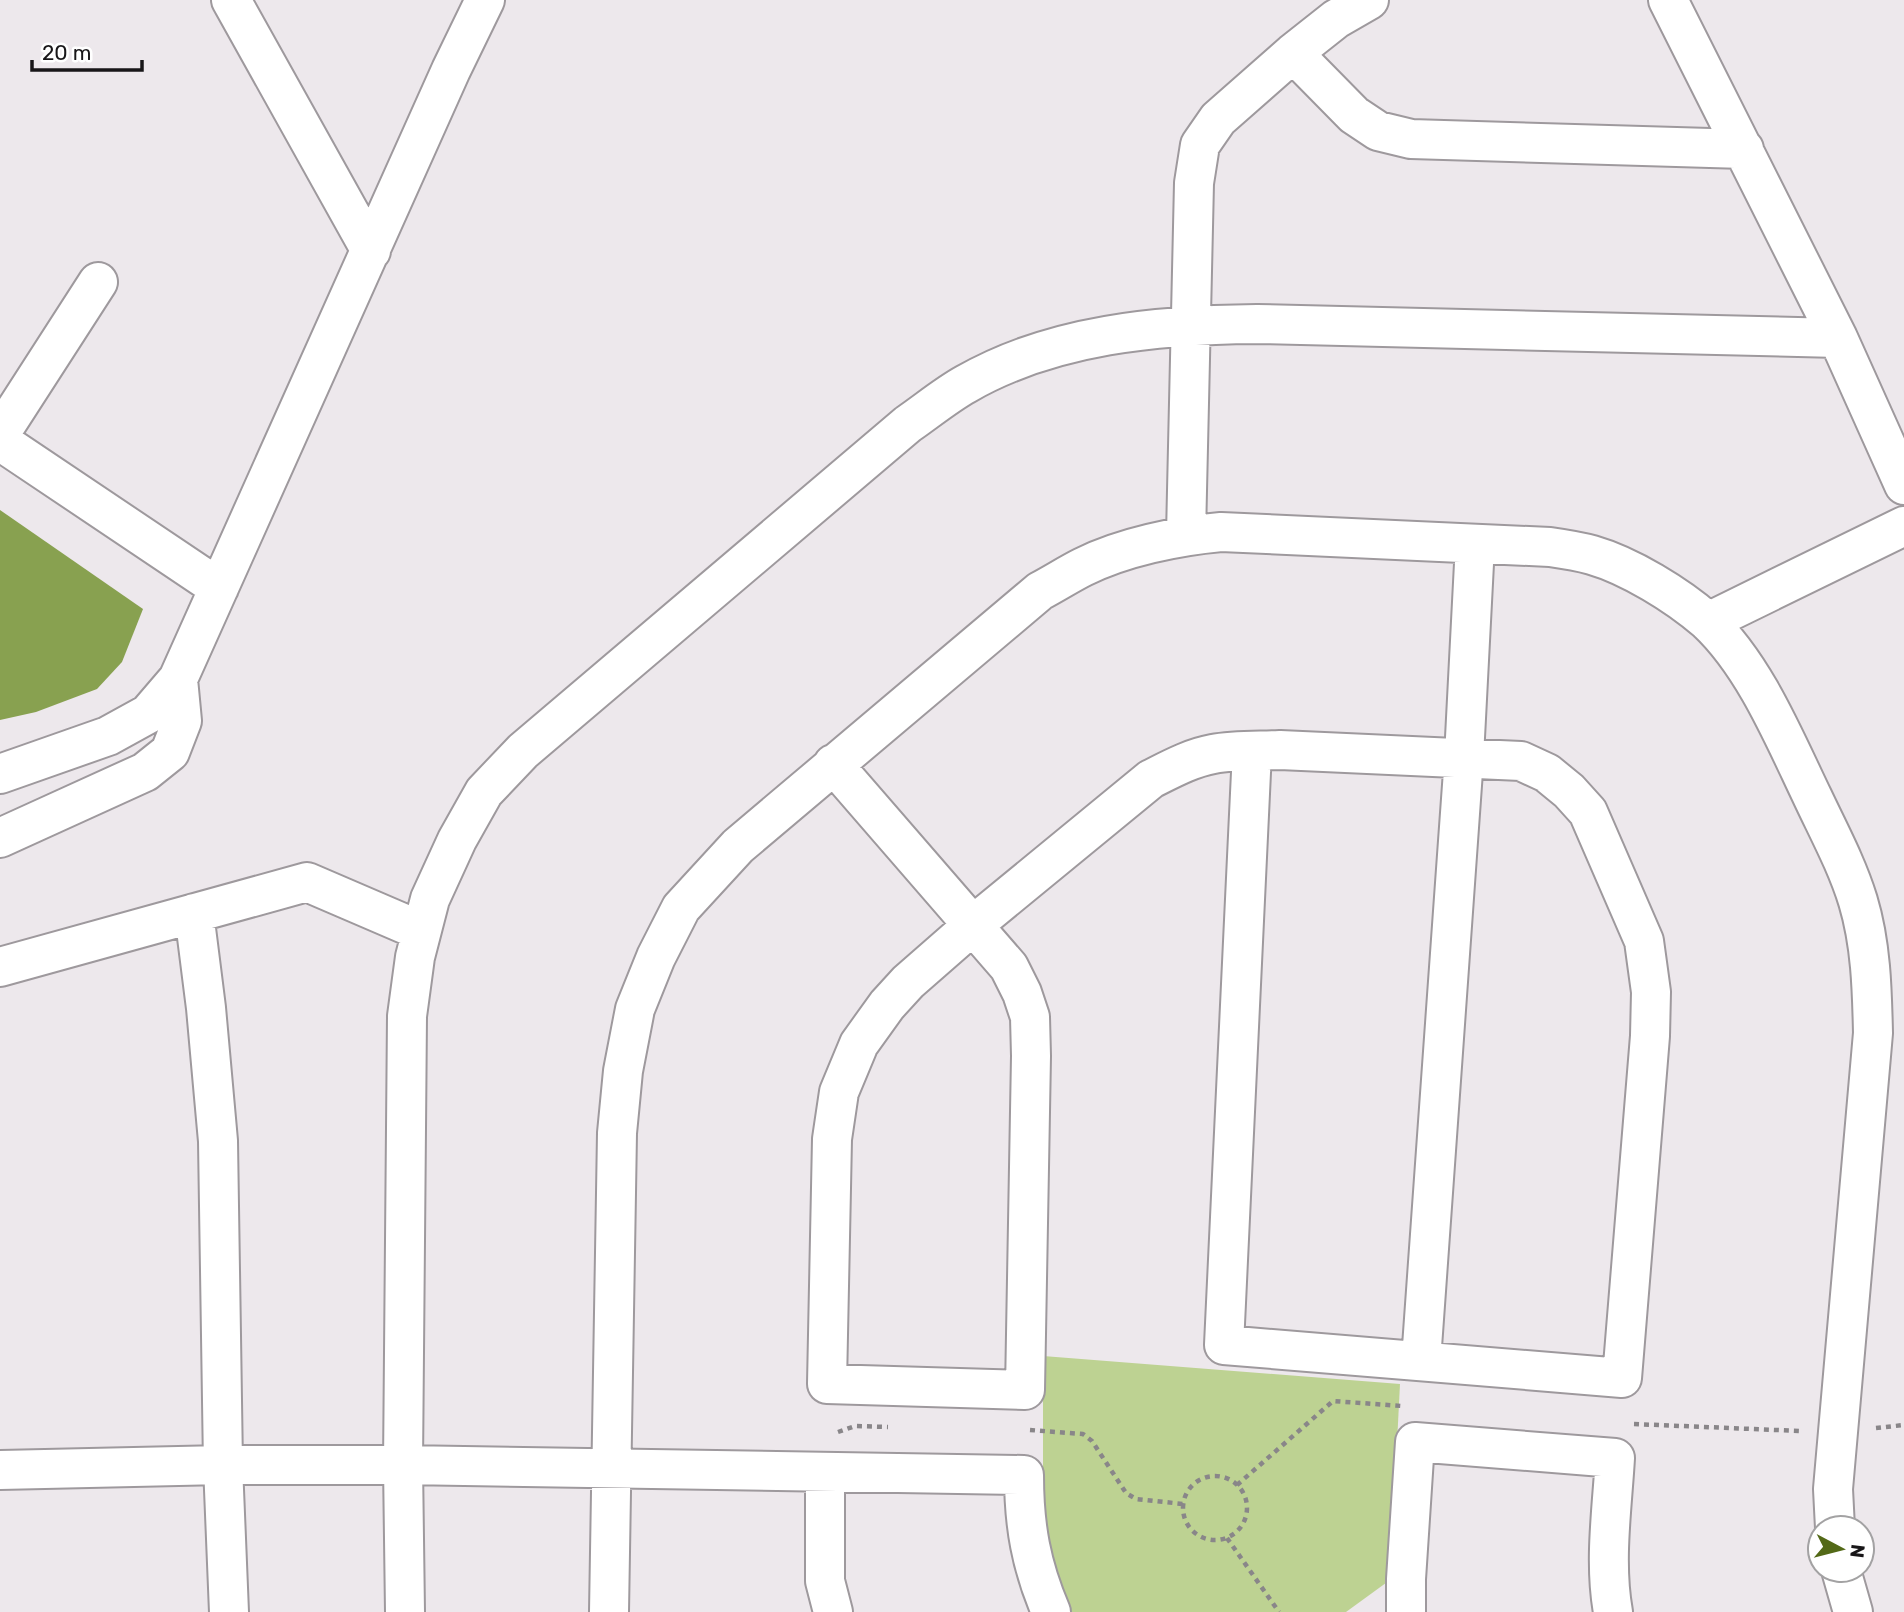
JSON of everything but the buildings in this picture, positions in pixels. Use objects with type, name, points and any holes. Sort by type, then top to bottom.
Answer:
[{"type":"street","points":[[0,774],[108,736],[148,714],[177,679],[485,0]]},
{"type":"street","points":[[1186,535],[1195,183],[1200,145],[1218,119],[1293,53],[1336,19],[1368,0]]},
{"type":"street","points":[[1668,0],[1838,338],[1904,485]]},
{"type":"street","points":[[235,2],[371,251]]},
{"type":"street","points":[[1293,53],[1354,115],[1378,131],[1411,139],[1744,149]]},
{"type":"street","points":[[0,434],[98,282]]},
{"type":"street","points":[[405,1612],[403,1465],[407,1016],[421,931],[430,899],[484,792],[523,751],[908,424],[965,384],[1030,354],[1109,336],[1190,325],[1838,338]]},
{"type":"street","points":[[0,440],[219,588]]},
{"type":"street","points":[[1708,622],[1904,526]]},
{"type":"street","points":[[608,1612],[617,1133],[623,1071],[635,1009],[656,957],[681,908],[738,846],[1040,591],[1085,566],[1186,535],[1221,533],[1550,547],[1593,556],[1634,573],[1675,597],[1708,622],[1737,658],[1762,696],[1846,869],[1858,902],[1871,975],[1873,1033],[1887,1064],[1833,1489],[1834,1514]]},
{"type":"street","points":[[1421,1361],[1464,757],[1475,544]]},
{"type":"street","points":[[0,838],[145,772],[170,752],[181,722],[177,679]]},
{"type":"street","points":[[833,764],[972,926],[1009,967],[1030,1017],[1025,1390],[827,1384],[832,1139],[839,1092],[859,1044],[887,1005],[908,982],[972,926],[1151,779],[1184,763],[1212,754],[1252,751],[1280,750],[1521,761],[1547,773],[1569,791],[1588,812],[1644,941],[1651,992],[1646,1091],[1622,1378],[1224,1345],[1252,751]]},
{"type":"street","points":[[0,967],[307,882],[421,931]]},
{"type":"street","points":[[194,913],[218,1141],[223,1465],[229,1612]]},
{"type":"street","points":[[1406,1612],[1415,1442],[1615,1458],[1609,1550],[1610,1595],[1614,1612]]},
{"type":"street","points":[[0,1470],[223,1465],[403,1465],[1024,1475],[1027,1537],[1038,1581],[1051,1612]]},
{"type":"street","points":[[825,1472],[825,1581],[833,1612]]},
{"type":"street","points":[[1845,1584],[1853,1612]]},
{"type":"path","points":[[1237,1485],[1333,1401],[1399,1406]]},
{"type":"path","points":[[1872,1428],[1904,1425]]},
{"type":"path","points":[[1042,1430],[1083,1434],[1092,1441],[1126,1493],[1136,1499],[1183,1504]]},
{"type":"path","points":[[1218,1476],[1237,1485],[1244,1494],[1246,1516],[1236,1533],[1227,1538],[1207,1540],[1197,1536],[1185,1520],[1183,1504],[1189,1490],[1206,1477],[1218,1476]]},
{"type":"path","points":[[1227,1538],[1279,1612]]},
{"type":"shaded area","points":[[0,510],[143,609],[122,662],[97,689],[36,712],[0,720]]},
{"type":"shaded area","points":[[1043,1356],[1400,1384],[1390,1580],[1346,1612],[1071,1612],[1051,1569],[1043,1519]]}]
